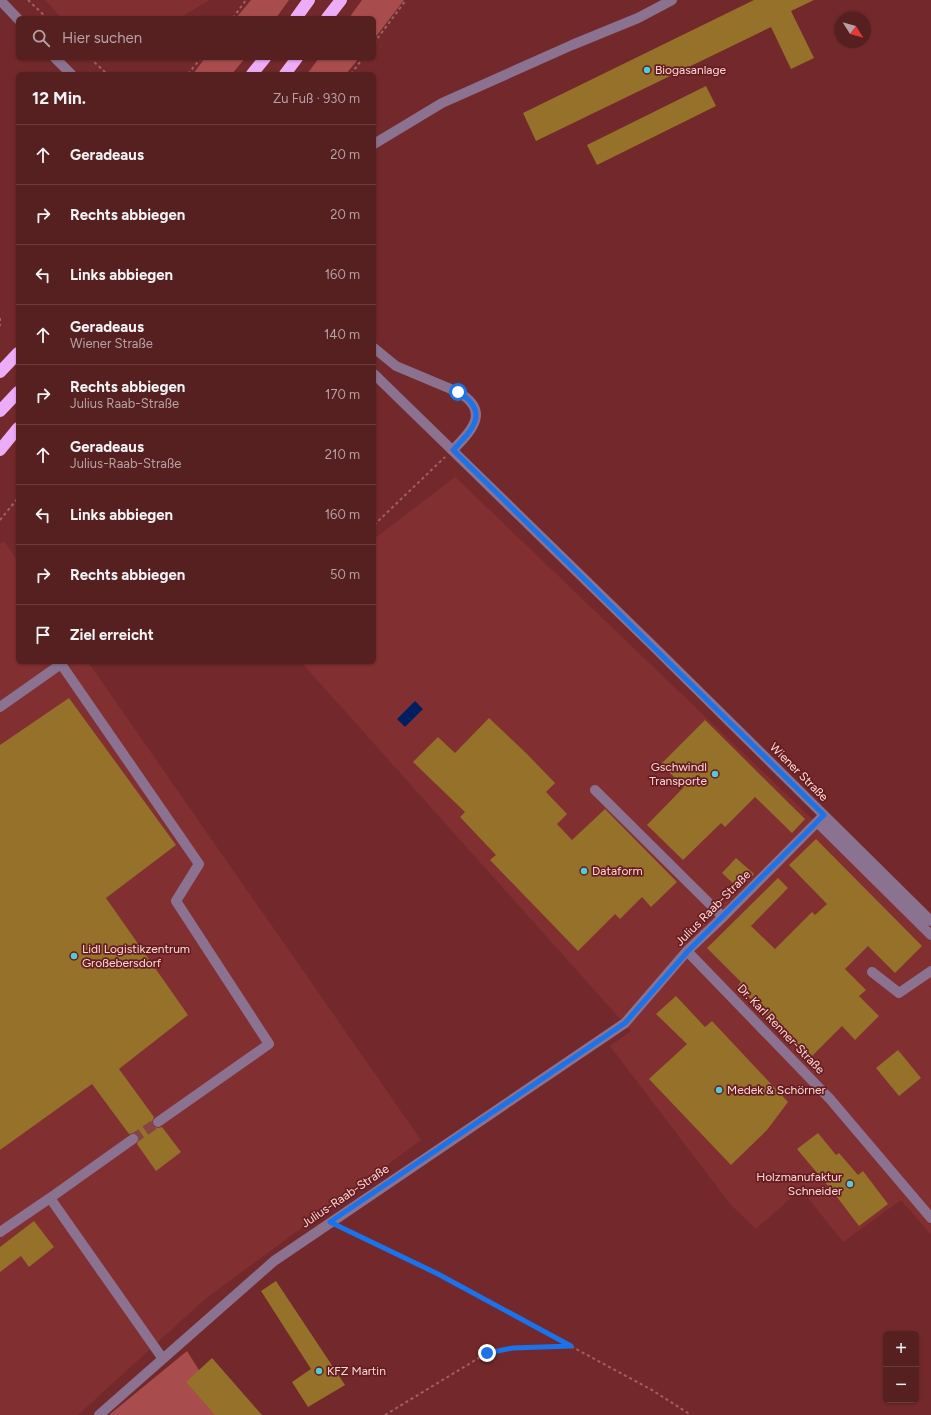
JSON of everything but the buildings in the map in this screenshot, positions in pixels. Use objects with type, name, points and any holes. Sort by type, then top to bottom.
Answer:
[{"type":"highway","points":[[297,16],[309,0]]},
{"type":"highway","points":[[329,16],[341,0]]},
{"type":"highway","points":[[254,72],[263,60]]},
{"type":"highway","points":[[286,72],[296,60]]},
{"type":"highway","points":[[0,372],[16,355]]},
{"type":"highway","points":[[0,411],[16,394]]},
{"type":"highway","points":[[0,450],[16,430]]},
{"type":"street","points":[[0,0],[16,17]]},
{"type":"street","points":[[376,143],[442,104],[572,45],[638,18],[672,0]]},
{"type":"street","points":[[58,60],[69,72]]},
{"type":"street","points":[[376,350],[396,366],[458,392],[472,404],[476,420],[473,428],[453,450]]},
{"type":"street","name":"Wiener Straße","points":[[376,376],[649,642],[821,819],[931,921]]},
{"type":"street","points":[[0,707],[61,664],[199,864],[176,901],[269,1044],[158,1122]]},
{"type":"street","points":[[595,790],[723,917]]},
{"type":"street","points":[[821,819],[931,935]]},
{"type":"street","name":"Julius Raab-Straße","points":[[625,1023],[688,951],[821,819]]},
{"type":"street","name":"Dr. Karl Renner-Straße","points":[[688,951],[830,1099],[931,1218]]},
{"type":"street","points":[[872,972],[900,993],[931,971]]},
{"type":"street","name":"Julius-Raab-Straße","points":[[99,1415],[274,1261],[625,1023]]},
{"type":"street","points":[[0,1232],[133,1139]]},
{"type":"street","points":[[50,1198],[163,1359]]},
{"type":"path","points":[[28,0],[45,16]]},
{"type":"path","points":[[234,16],[246,0]]},
{"type":"path","points":[[376,40],[406,0]]},
{"type":"path","points":[[92,60],[106,72]]},
{"type":"path","points":[[190,72],[200,60]]},
{"type":"path","points":[[352,72],[362,60]]},
{"type":"path","points":[[0,318],[0,326]]},
{"type":"path","points":[[376,523],[453,450]]},
{"type":"path","points":[[0,520],[16,500]]},
{"type":"path","points":[[330,1222],[438,1274],[652,1390],[691,1415]]},
{"type":"path","points":[[386,1415],[487,1353],[513,1348],[571,1346]]},
{"type":"shaded area","points":[[45,0],[210,0],[182,16],[60,16]]},
{"type":"shaded area","points":[[251,0],[289,0],[277,16],[238,16]]},
{"type":"shaded area","points":[[362,0],[404,0],[376,36],[376,16],[350,16]]},
{"type":"shaded area","points":[[204,60],[243,60],[234,72],[194,72]]},
{"type":"shaded area","points":[[318,60],[357,60],[348,72],[308,72]]},
{"type":"shaded area","points":[[455,477],[931,933],[931,1235],[901,1200],[843,1242],[801,1189],[756,1229],[731,1205],[610,1046],[631,1031],[303,664],[376,664],[376,537]]},
{"type":"shaded area","points":[[4,541],[16,558],[16,664],[89,664],[421,1140],[205,1299],[78,1415],[0,1415],[0,544]]},
{"type":"shaded area","points":[[415,701],[423,709],[405,727],[397,719]]},
{"type":"shaded area","points":[[187,1351],[227,1415],[109,1415]]},
{"type":"tunnel","points":[[133,1139],[158,1122]]},
{"type":"place","name":"Biogasanlage","points":[[647,70]]},
{"type":"place","name":"Gschwindl Transporte","points":[[715,774]]},
{"type":"place","name":"Dataform","points":[[584,871]]},
{"type":"place","name":"Lidl Logistikzentrum Großebersdorf","points":[[74,956]]},
{"type":"place","name":"Medek & Schörner","points":[[719,1090]]},
{"type":"place","name":"Holzmanufaktur Schneider","points":[[850,1184]]},
{"type":"place","name":"KFZ Martin","points":[[319,1371]]},
{"type":"route","points":[[458,392],[472,404],[476,420],[473,428],[453,450],[824,815],[688,951],[625,1023],[330,1222],[438,1274],[571,1346],[513,1348],[487,1353]]}]
